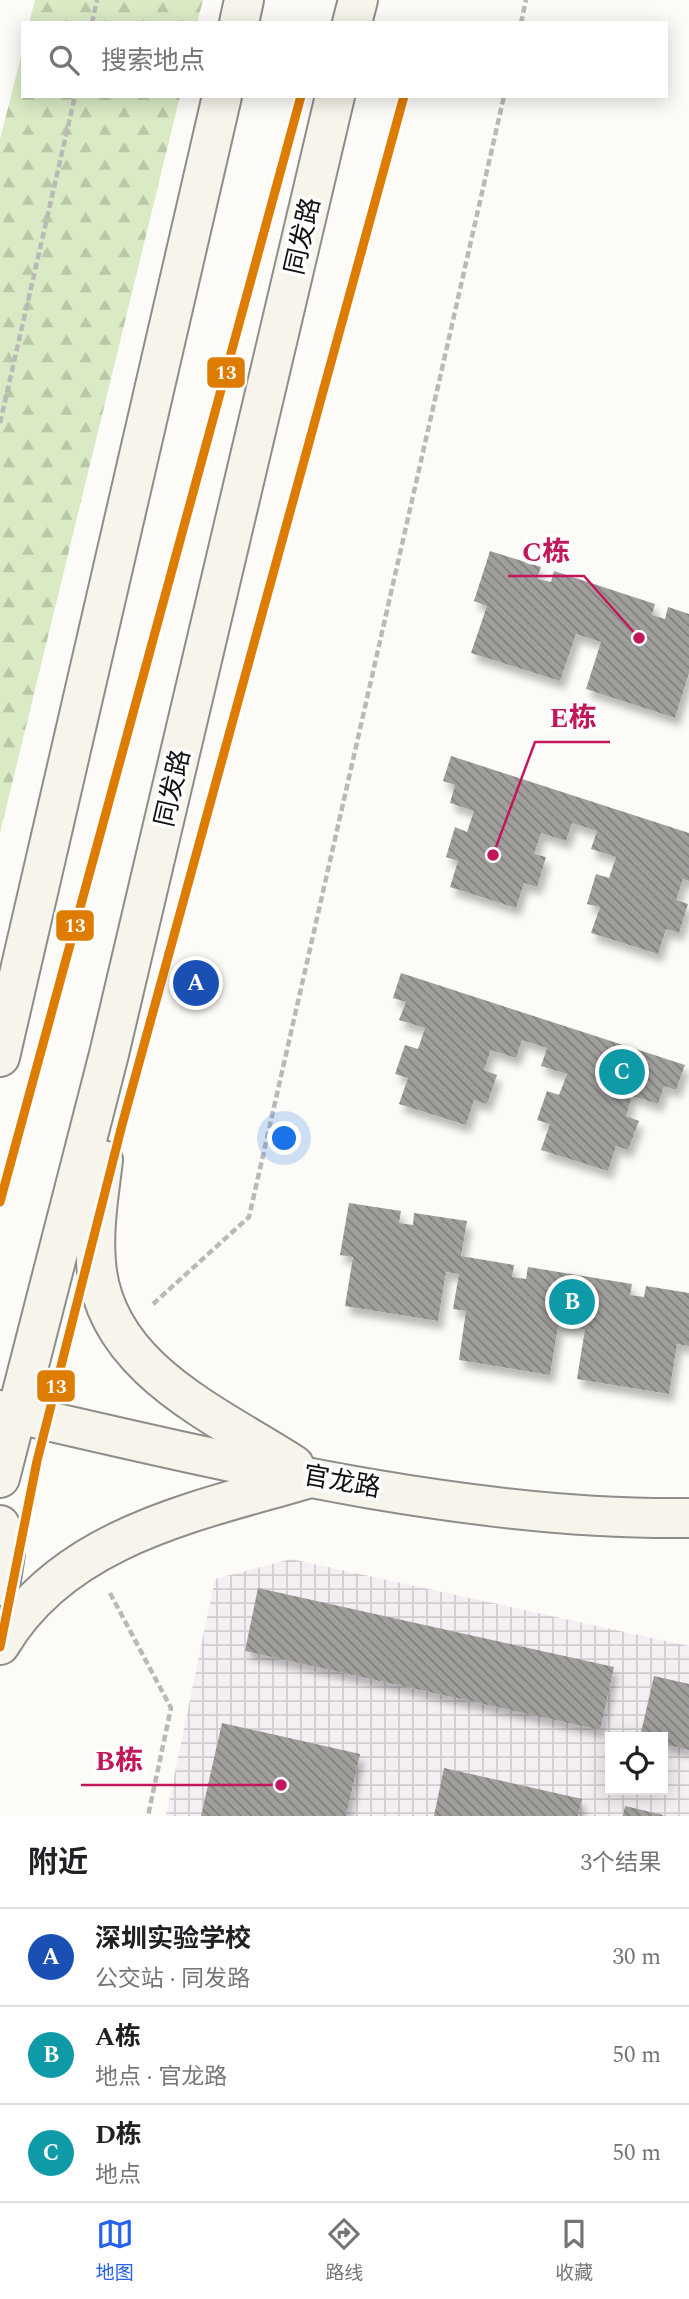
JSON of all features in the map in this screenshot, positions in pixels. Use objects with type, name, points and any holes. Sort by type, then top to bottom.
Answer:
[{"type":"main road","points":[[239,21],[244,0]]},
{"type":"main road","points":[[353,21],[358,0]]},
{"type":"main road","points":[[0,1057],[222,98]]},
{"type":"main road","name":"同发路","points":[[0,1478],[8,1412],[109,1054],[335,98]]},
{"type":"main road","points":[[109,1054],[104,1154],[95,1223],[96,1265],[105,1300],[116,1326],[136,1356],[160,1379],[314,1477]]},
{"type":"main road","name":"官龙路","points":[[8,1412],[314,1477],[533,1511],[636,1519],[689,1518]]},
{"type":"main road","points":[[0,1645],[14,1622],[35,1599],[60,1578],[120,1539],[158,1523],[314,1477]]},
{"type":"main road","points":[[0,1525],[5,1554],[0,1586]]},
{"type":"path","points":[[92,21],[97,0]]},
{"type":"path","points":[[521,21],[526,0]]},
{"type":"path","points":[[0,423],[75,98]]},
{"type":"path","points":[[147,1309],[249,1217],[504,98]]},
{"type":"path","points":[[108,1589],[171,1708],[148,1816]]},
{"type":"shaded area","points":[[291,1559],[689,1646],[689,1816],[166,1816],[215,1579]]},
{"type":"green space","points":[[35,0],[203,0],[198,21],[30,21]]},
{"type":"green space","points":[[21,57],[21,98],[180,98],[0,833],[0,139]]},
{"type":"building","points":[[490,551],[541,567],[537,579],[551,582],[554,571],[655,604],[652,615],[665,619],[668,607],[689,614],[689,673],[675,718],[586,689],[601,642],[576,634],[560,681],[471,653],[487,606],[474,601]]},
{"type":"building","points":[[451,756],[689,833],[689,881],[683,879],[676,900],[688,904],[679,933],[666,929],[658,954],[591,933],[600,907],[587,904],[596,874],[609,878],[616,857],[591,849],[597,831],[572,823],[566,841],[541,833],[534,854],[546,857],[537,887],[524,883],[516,908],[450,887],[458,861],[446,857],[455,827],[467,832],[474,811],[450,803],[455,785],[443,781]]},
{"type":"building","points":[[401,973],[685,1065],[676,1090],[664,1086],[658,1104],[632,1096],[626,1116],[639,1121],[628,1150],[616,1146],[608,1171],[541,1150],[550,1124],[537,1120],[547,1091],[559,1095],[567,1074],[541,1066],[547,1048],[522,1040],[516,1058],[491,1050],[484,1070],[497,1075],[487,1104],[474,1100],[466,1125],[399,1104],[408,1078],[395,1074],[405,1045],[418,1049],[425,1028],[399,1020],[406,1002],[393,998]]},
{"type":"building","points":[[349,1203],[401,1211],[399,1223],[413,1225],[414,1213],[467,1221],[461,1256],[514,1265],[512,1277],[526,1279],[528,1267],[632,1284],[630,1295],[644,1297],[646,1286],[689,1293],[689,1346],[677,1344],[669,1394],[577,1379],[585,1329],[558,1326],[550,1375],[459,1360],[466,1311],[453,1309],[459,1274],[446,1272],[438,1321],[345,1306],[353,1257],[340,1255]]},
{"type":"building","points":[[258,1588],[614,1667],[600,1730],[245,1651]]},
{"type":"building","points":[[654,1676],[689,1684],[689,1750],[668,1745],[668,1732],[641,1732]]},
{"type":"building","points":[[222,1723],[360,1754],[346,1816],[201,1816]]},
{"type":"building","points":[[444,1768],[582,1799],[578,1816],[434,1816]]},
{"type":"building","points":[[625,1806],[663,1815],[663,1816],[623,1816]]},
{"type":"transit line","name":"13","points":[[0,1202],[300,98]]},
{"type":"transit line","name":"13","points":[[0,1647],[37,1461],[122,1125],[403,98]]},
{"type":"place","name":"C栋","points":[[639,638]]},
{"type":"place","name":"E栋","points":[[493,855]]},
{"type":"place","name":"深圳实验学校","points":[[196,983]]},
{"type":"place","name":"D栋","points":[[622,1072]]},
{"type":"place","name":"A栋","points":[[572,1302]]},
{"type":"place","name":"B栋","points":[[281,1785]]}]
